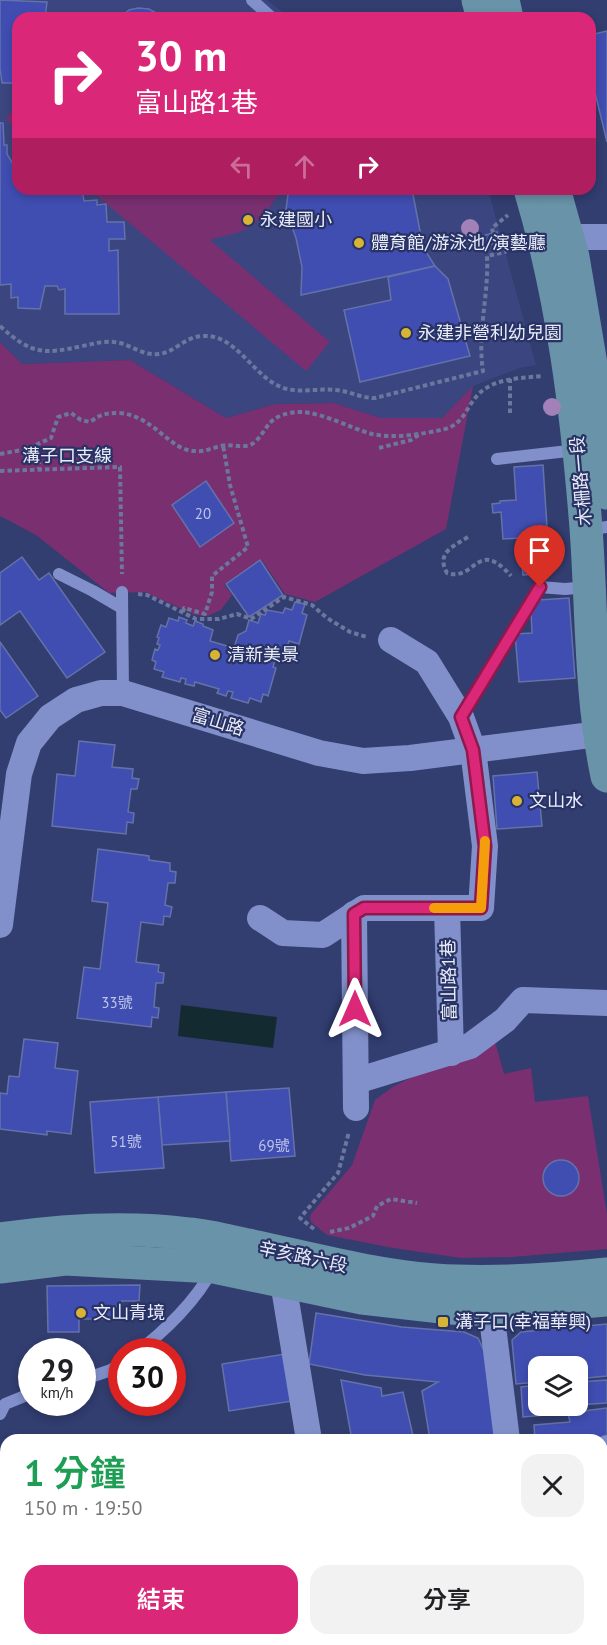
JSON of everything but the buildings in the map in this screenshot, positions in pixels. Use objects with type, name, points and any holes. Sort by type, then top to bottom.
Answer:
[{"type":"main road","name":"木柵路一段","points":[[543,239],[553,195]]},
{"type":"main road","name":"木柵路一段","points":[[520,201],[543,239],[569,367],[578,450],[597,528],[589,587],[607,777]]},
{"type":"main road","name":"木柵路一段","points":[[543,239],[573,257],[599,362],[607,494]]},
{"type":"main road","name":"辛亥路六段","points":[[0,1239],[47,1232],[116,1230],[190,1234],[377,1272],[434,1280],[494,1282],[607,1274]]},
{"type":"main road","name":"辛亥路六段","points":[[0,1268],[65,1259],[214,1267],[362,1298],[450,1308],[490,1310],[607,1300]]},
{"type":"street","points":[[543,239],[607,237]]},
{"type":"street","points":[[260,918],[283,933],[323,935],[364,908],[481,908],[485,846],[473,750],[461,717],[427,662],[391,640]]},
{"type":"street","name":"富山路","points":[[0,925],[19,774],[29,743],[50,717],[76,700],[101,693],[123,693],[319,753],[363,761],[410,758],[603,734]]},
{"type":"street","name":"富山路1巷","points":[[447,908],[451,1053]]},
{"type":"street","points":[[354,914],[356,1108]]},
{"type":"street","name":"富山路1巷","points":[[356,1081],[470,1046],[505,1020],[523,1000],[607,1003]]},
{"type":"street","points":[[283,1282],[308,1434]]},
{"type":"street","points":[[490,1310],[506,1434]]},
{"type":"lane","points":[[252,0],[265,12]]},
{"type":"lane","points":[[497,459],[578,450]]},
{"type":"lane","points":[[59,574],[122,608]]},
{"type":"lane","points":[[461,717],[540,587],[565,590],[589,587]]},
{"type":"lane","points":[[122,592],[123,693]]},
{"type":"lane","points":[[152,1338],[206,1284],[214,1267]]},
{"type":"lane","points":[[0,1414],[6,1404],[18,1399]]},
{"type":"path","points":[[494,233],[492,228],[520,201]]},
{"type":"path","points":[[0,326],[18,342],[36,351],[55,352],[114,342],[142,352],[157,354],[168,351],[189,338],[205,335],[220,338],[269,381],[283,388],[338,390],[363,398],[375,398],[483,371],[480,341],[488,275],[487,256],[543,239]]},
{"type":"path","name":"溝子口支線","points":[[0,454],[27,449],[51,438],[58,417],[71,413],[81,420],[90,422],[104,412],[131,414],[154,426],[175,445],[192,452],[223,445],[243,447],[255,442],[269,422],[290,413],[305,412],[373,434],[394,437],[446,429],[459,423],[473,400],[482,391],[510,379],[545,376]]},
{"type":"path","points":[[510,379],[510,412]]},
{"type":"path","points":[[379,448],[411,440],[423,432]]},
{"type":"path","points":[[183,612],[184,608],[205,614],[212,592],[212,576],[248,547],[230,485],[223,445]]},
{"type":"path","points":[[27,449],[28,461],[39,460],[39,469]]},
{"type":"path","name":"溝子口支線","points":[[0,471],[120,467],[122,592]]},
{"type":"path","points":[[468,537],[450,548],[444,555],[442,564],[447,573],[454,575],[480,561],[491,559],[500,563],[511,576]]},
{"type":"path","points":[[122,592],[147,595],[203,620],[237,614],[251,619],[284,597],[312,605],[327,618],[350,632],[378,641],[391,640]]},
{"type":"path","points":[[300,1218],[338,1173],[356,1108]]},
{"type":"path","points":[[320,1234],[349,1228],[373,1216],[377,1206],[392,1199],[417,1203]]},
{"type":"shaded area","name":"永建國小","points":[[0,0],[267,0],[282,12],[12,12],[12,195],[490,195],[536,365],[520,368],[473,386],[443,418],[381,418],[334,403],[275,404],[226,418],[130,360],[22,364],[0,342]]},
{"type":"shaded area","points":[[12,110],[12,124],[6,119]]},
{"type":"shaded area","points":[[96,195],[277,195],[267,210],[249,227],[210,240],[330,342],[306,371]]},
{"type":"shaded area","points":[[0,342],[22,364],[130,360],[226,418],[275,404],[334,403],[381,418],[442,418],[473,386],[446,529],[315,602],[285,594],[261,559],[224,584],[232,595],[221,610],[208,616],[195,615],[145,592],[109,593],[36,535],[0,516]]},
{"type":"shaded area","points":[[181,1005],[277,1017],[273,1048],[178,1036]]},
{"type":"shaded area","points":[[494,1038],[504,1074],[531,1068],[535,1102],[588,1096],[607,1214],[607,1249],[512,1257],[461,1258],[327,1235],[311,1222],[311,1214],[352,1165],[375,1100],[394,1086]]},
{"type":"slow traffic","points":[[434,908],[481,908],[485,841]]},
{"type":"place","name":"永建國小","points":[[248,220]]},
{"type":"place","name":"體育館/游泳池/演藝廳","points":[[359,243]]},
{"type":"place","name":"永建非營利幼兒園","points":[[406,333]]},
{"type":"place","name":"清新美景","points":[[215,655]]},
{"type":"place","name":"文山水","points":[[517,801]]},
{"type":"place","name":"文山青境","points":[[81,1313]]},
{"type":"place","name":"溝子口(幸福華興)","points":[[443,1322]]},
{"type":"route","points":[[355,1009],[354,914],[364,908],[481,908],[485,846],[473,750],[461,717],[540,587]]}]
